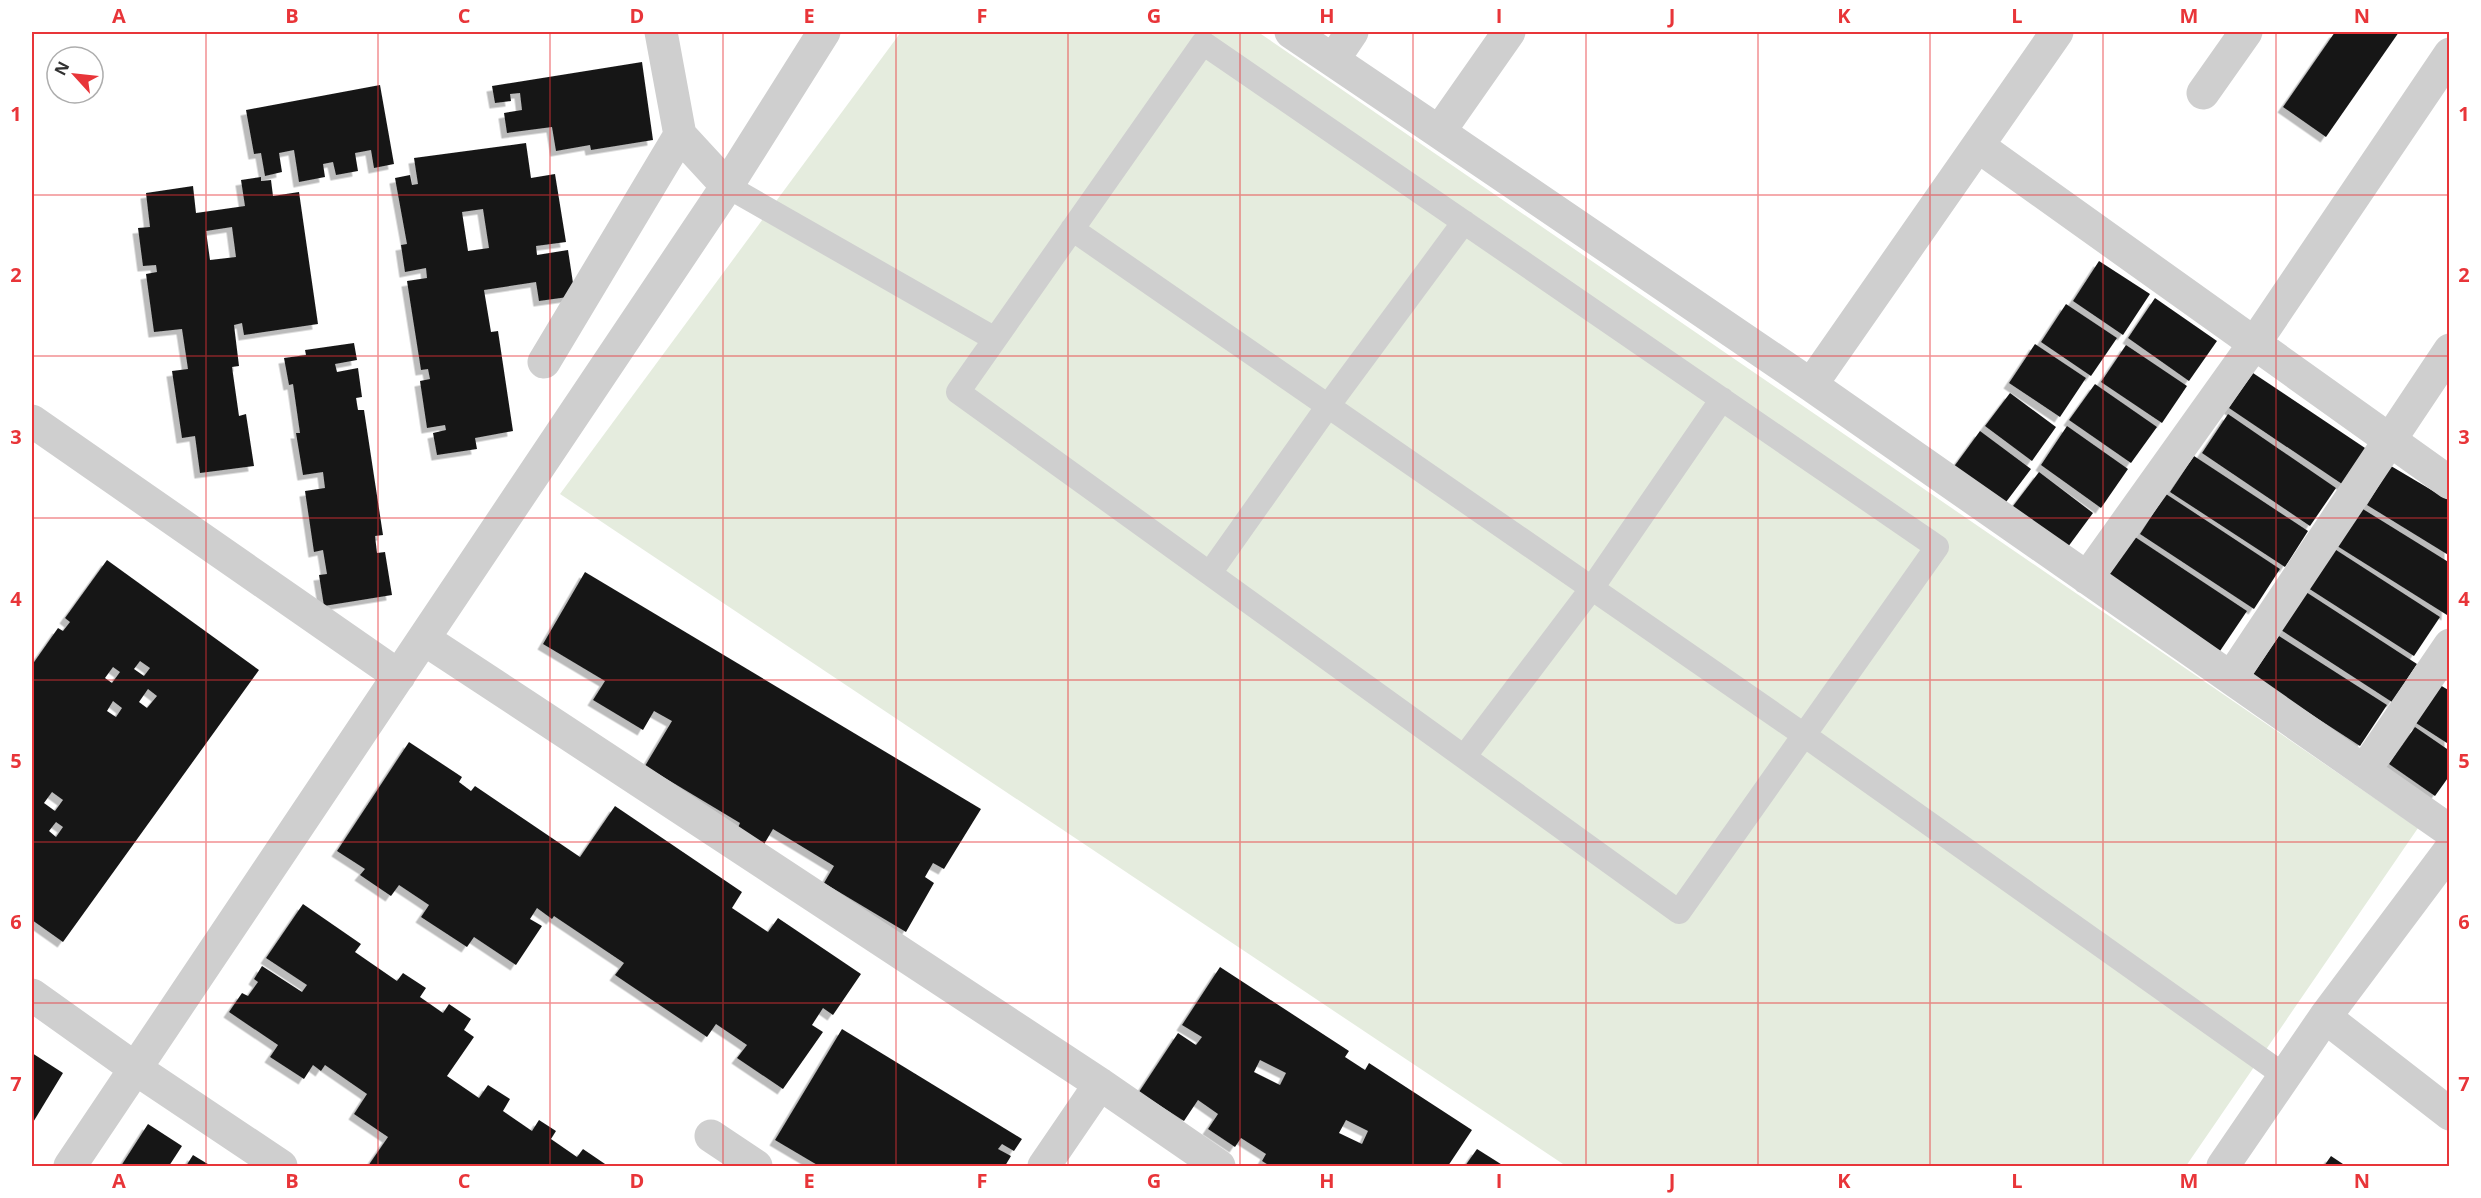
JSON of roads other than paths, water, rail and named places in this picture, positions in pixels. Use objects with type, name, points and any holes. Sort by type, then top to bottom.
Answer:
[{"type":"street","points":[[661,32],[680,135],[728,186]]},
{"type":"street","points":[[70,1167],[728,186],[824,32]]},
{"type":"street","points":[[1291,32],[1811,385],[2450,831]]},
{"type":"street","points":[[1333,60],[1352,32]]},
{"type":"street","points":[[1439,132],[1509,32]]},
{"type":"street","points":[[1811,385],[2057,32]]},
{"type":"street","points":[[2203,93],[2246,32]]},
{"type":"street","points":[[2087,578],[2254,344],[2450,54]]},
{"type":"street","points":[[544,362],[680,135]]},
{"type":"street","points":[[1978,146],[2450,483]]},
{"type":"street","points":[[2231,678],[2450,350]]},
{"type":"street","points":[[32,421],[399,676]]},
{"type":"street","points":[[424,639],[1100,1084],[1218,1167]]},
{"type":"street","points":[[2364,771],[2450,645]]},
{"type":"street","points":[[2223,1167],[2325,1017],[2450,850]]},
{"type":"street","points":[[32,995],[281,1167]]},
{"type":"street","points":[[2325,1017],[2450,1114]]},
{"type":"street","points":[[1044,1167],[1100,1084]]},
{"type":"street","points":[[711,1136],[756,1167]]},
{"type":"lane","points":[[1203,42],[1937,547],[1679,912],[958,392],[1072,229],[1203,42]]},
{"type":"lane","points":[[728,186],[995,339]]},
{"type":"lane","points":[[1210,573],[1328,406],[1464,222]]},
{"type":"lane","points":[[1072,229],[1804,735],[2285,1076]]},
{"type":"lane","points":[[1464,757],[1592,588],[1722,399]]}]
